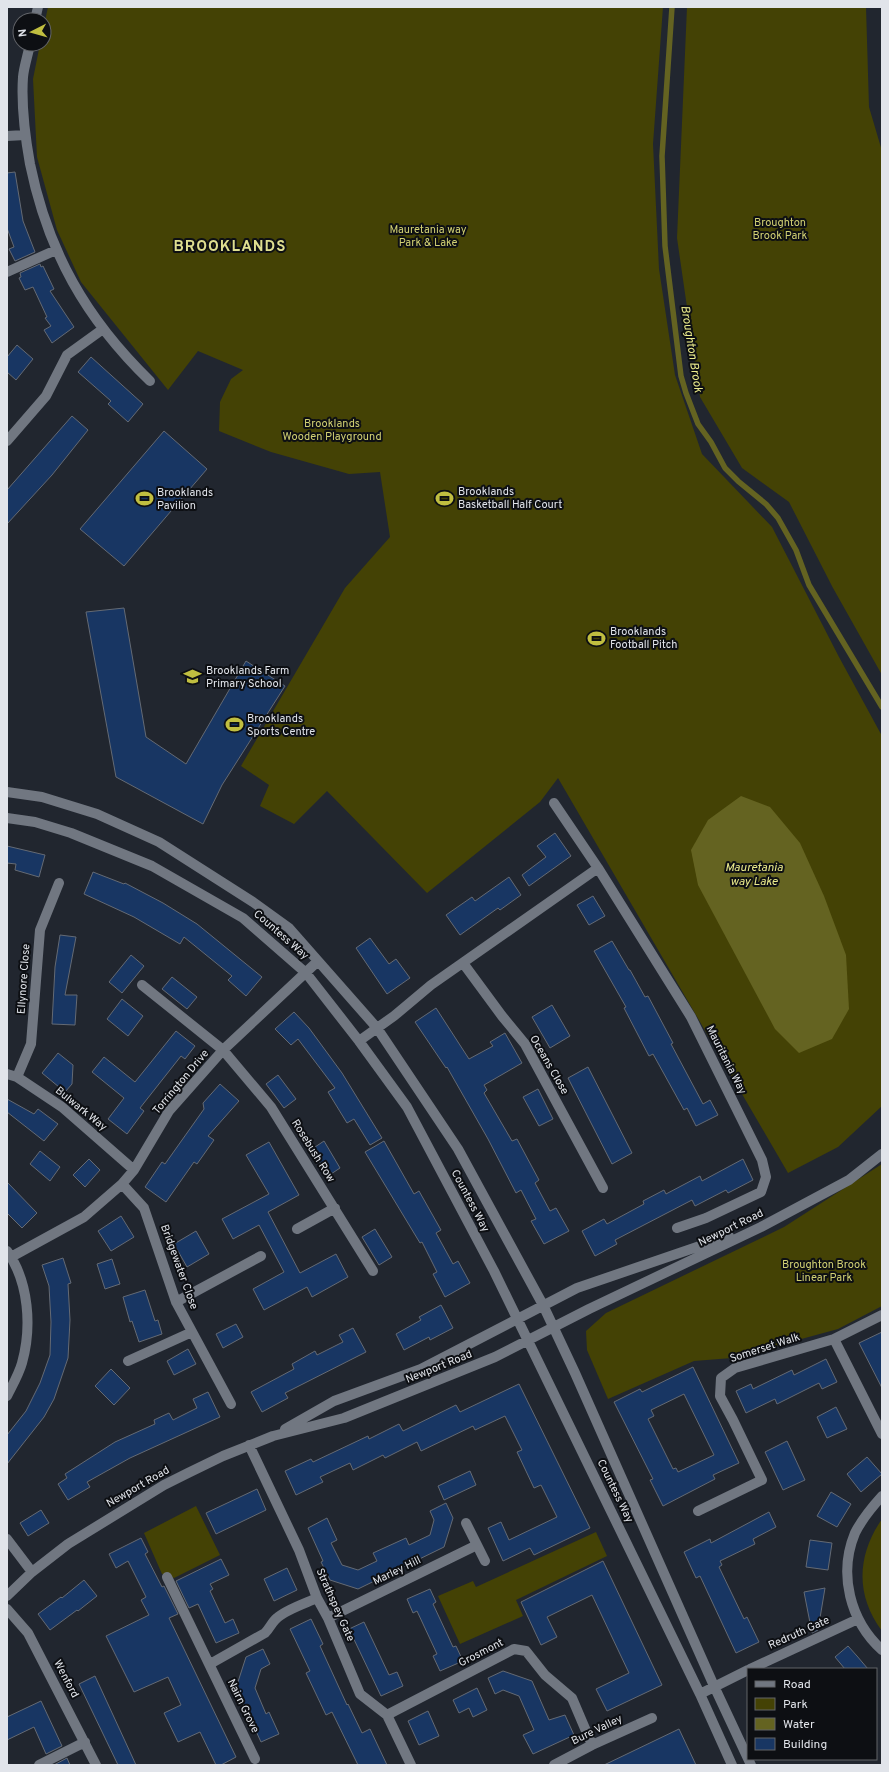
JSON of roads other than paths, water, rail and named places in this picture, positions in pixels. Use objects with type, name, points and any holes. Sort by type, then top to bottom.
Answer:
[{"type":"street","points":[[28,52],[23,76],[25,135],[37,197],[56,250],[75,288],[103,329],[124,355],[150,381]]},
{"type":"street","points":[[7,136],[25,135]]},
{"type":"street","points":[[7,272],[56,250]]},
{"type":"street","points":[[7,441],[46,396],[67,355],[103,329]]},
{"type":"street","name":"Countess Way","points":[[7,792],[42,797],[97,814],[159,842],[253,902],[289,928],[377,1028],[458,1149],[543,1305],[747,1756]]},
{"type":"street","name":"Mauritania Way","points":[[554,803],[598,868],[691,1017],[762,1160],[766,1177],[761,1192],[706,1218],[677,1228]]},
{"type":"street","name":"Countess Way","points":[[7,818],[35,822],[71,833],[152,866],[243,918],[306,973],[359,1041],[407,1107],[494,1272],[700,1694],[732,1765]]},
{"type":"street","points":[[359,1041],[463,962],[598,868]]},
{"type":"street","name":"Ellynore Close","points":[[17,1077],[32,1044],[40,930],[58,884]]},
{"type":"street","name":"Torrington Drive","points":[[9,1254],[84,1217],[122,1184],[134,1170],[169,1111],[223,1050],[318,961]]},
{"type":"street","name":"Oceans Close","points":[[463,962],[502,1016],[525,1044],[603,1188]]},
{"type":"street","name":"Torrington Drive","points":[[142,985],[223,1050]]},
{"type":"street","name":"Rosebush Row","points":[[223,1050],[271,1106],[373,1271]]},
{"type":"street","name":"Bulwark Way","points":[[7,1074],[17,1077],[62,1107],[134,1170]]},
{"type":"street","name":"Newport Road","points":[[7,1596],[32,1572],[68,1544],[164,1485],[249,1445],[273,1436],[344,1418],[495,1358],[589,1309],[761,1227],[849,1180],[882,1154]]},
{"type":"street","name":"Bridgewater Close","points":[[122,1184],[144,1208],[161,1253],[176,1302],[231,1404]]},
{"type":"street","points":[[297,1229],[335,1208]]},
{"type":"street","points":[[273,1436],[334,1401],[421,1369],[577,1288],[761,1227]]},
{"type":"street","points":[[7,1396],[22,1364],[28,1328],[24,1291],[9,1254]]},
{"type":"street","points":[[176,1302],[261,1256]]},
{"type":"street","name":"Somerset Walk","points":[[698,1511],[762,1480],[720,1396],[721,1378],[735,1368],[834,1339],[882,1315]]},
{"type":"street","points":[[128,1361],[192,1332]]},
{"type":"street","points":[[834,1339],[882,1434]]},
{"type":"street","name":"Strathspey Gate","points":[[249,1445],[299,1550],[317,1598],[328,1618],[360,1694],[387,1715],[411,1765]]},
{"type":"street","points":[[882,1496],[868,1512],[855,1533],[849,1557],[848,1582],[851,1601],[858,1619],[872,1641],[882,1650]]},
{"type":"street","points":[[466,1523],[484,1561]]},
{"type":"street","points":[[7,1539],[32,1572]]},
{"type":"street","name":"Marley Hill","points":[[328,1618],[477,1545]]},
{"type":"street","name":"Nairn Grove","points":[[167,1577],[255,1759]]},
{"type":"street","points":[[210,1664],[265,1633],[271,1628],[276,1618],[284,1613],[317,1598]]},
{"type":"street","name":"Wenford","points":[[7,1610],[28,1633],[96,1765]]},
{"type":"street","name":"Redruth Gate","points":[[753,1668],[858,1619]]},
{"type":"street","name":"Grosmont","points":[[387,1715],[514,1649],[526,1652],[545,1675],[572,1698],[592,1745]]},
{"type":"street","name":"Redruth Gate","points":[[700,1694],[747,1671]]},
{"type":"street","name":"Bure Valley","points":[[556,1765],[592,1745],[652,1718]]},
{"type":"street","points":[[39,1765],[85,1742]]},
{"type":"water","name":"Mauretania way Lake","points":[[741,796],[770,807],[800,843],[824,896],[846,955],[849,1009],[832,1039],[799,1053],[775,1029],[698,885],[691,850],[708,820]]},
{"type":"waterway","name":"Broughton Brook","points":[[672,7],[662,156],[665,246],[681,376],[686,393],[698,424],[711,442],[725,468],[766,504],[778,518],[796,550],[809,585],[882,707]]},
{"type":"place","name":"Brooklands Basketball Half Court","points":[[445,498]]},
{"type":"place","name":"Brooklands Pavilion","points":[[144,499]]},
{"type":"place","name":"Brooklands Football Pitch","points":[[597,638]]},
{"type":"place","name":"Brooklands Farm Primary School","points":[[193,677]]},
{"type":"place","name":"Brooklands Sports Centre","points":[[234,725]]},
{"type":"district","name":"BROOKLANDS","points":[[230,247]]},
{"type":"park label","name":"Broughton Brook Park","points":[[780,229]]},
{"type":"park label","name":"Mauretania way Park & Lake","points":[[428,236]]},
{"type":"park label","name":"Brooklands Wooden Playground","points":[[332,430]]},
{"type":"park label","name":"Broughton Brook Linear Park","points":[[824,1271]]}]
